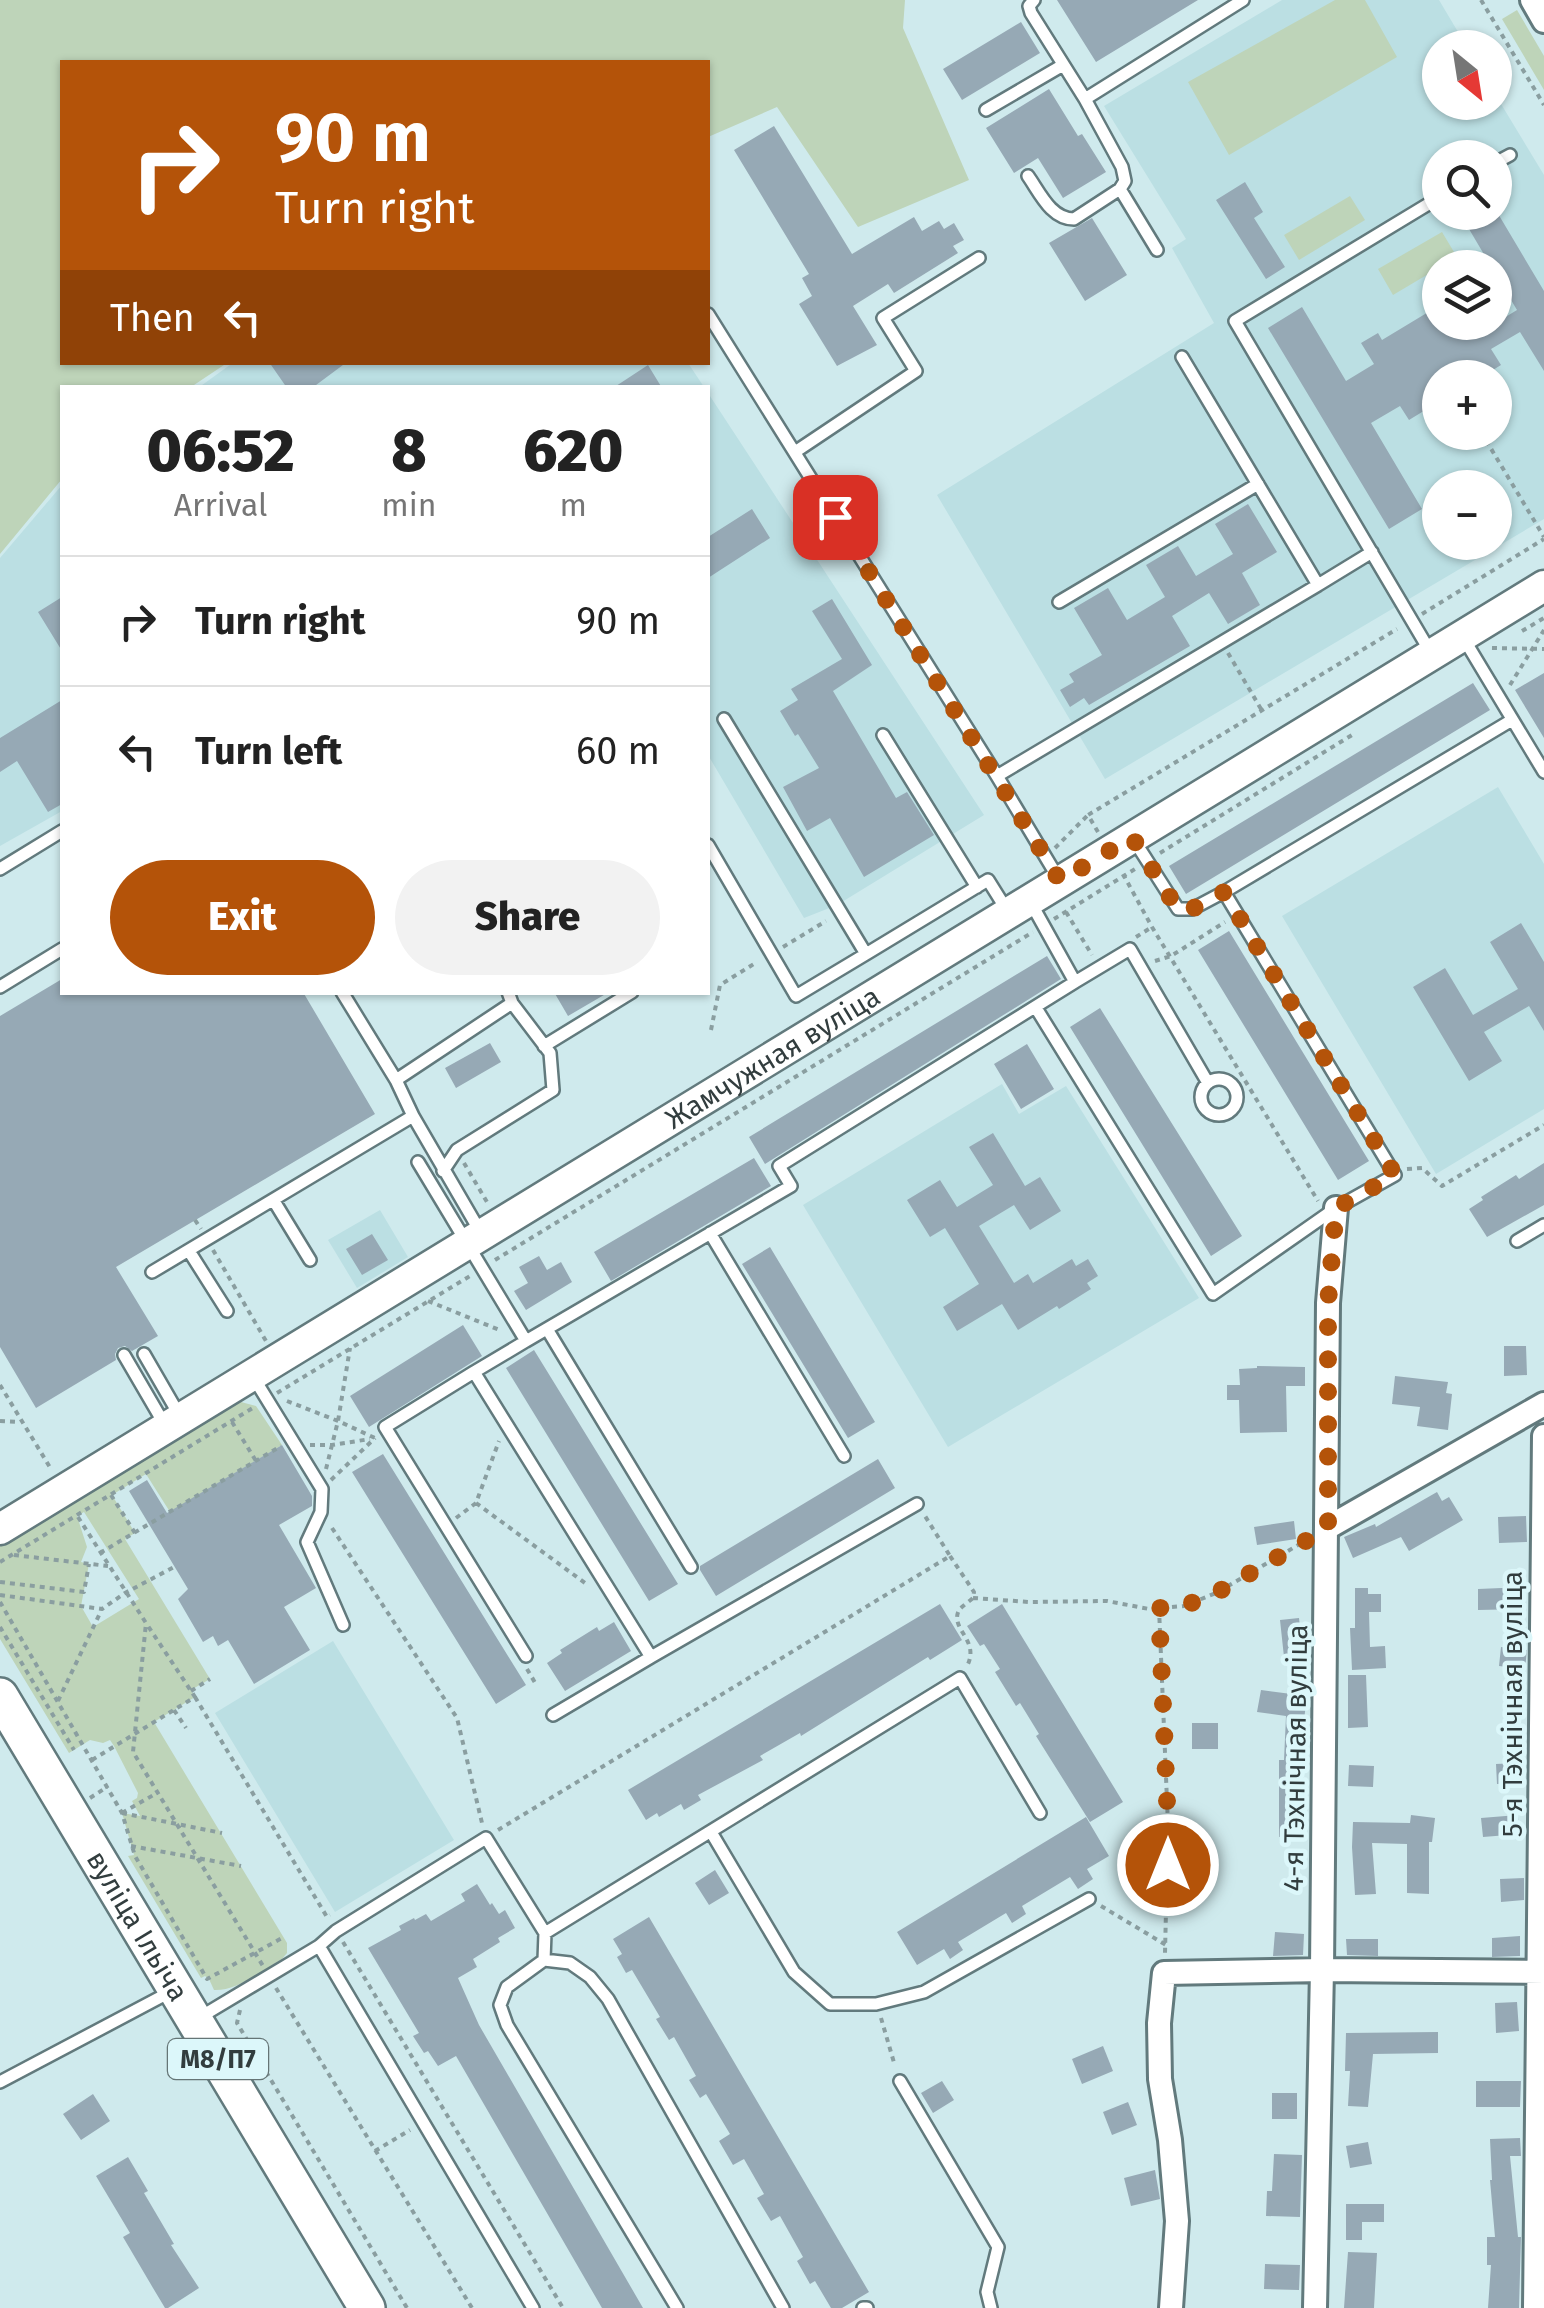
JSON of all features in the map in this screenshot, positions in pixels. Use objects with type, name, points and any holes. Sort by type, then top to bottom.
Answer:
[{"type":"main road","name":"Жамчужная вуліца","points":[[6,1542],[174,1422],[480,1229],[1026,913],[1060,881],[1140,849],[1430,654],[1469,647],[1544,586]]},
{"type":"main road","name":"вуліца Ільіча","points":[[4,1709],[367,2308]]},
{"type":"street","points":[[1532,0],[1544,21]]},
{"type":"street","name":"4-я Тэхнічная вуліца","points":[[1316,2308],[1328,1303],[1336,1208]]},
{"type":"street","points":[[1328,1528],[1544,1404]]},
{"type":"street","name":"5-я Тэхнічная вуліца","points":[[1535,2308],[1542,1972],[1544,1436]]},
{"type":"street","points":[[1170,2308],[1177,2222],[1160,2079],[1159,2022],[1164,1973],[1542,1972]]},
{"type":"lane","points":[[1028,176],[1052,212],[1066,220],[1074,219],[1120,189],[1125,181],[1122,167],[1085,99],[1031,13],[1029,6],[1034,0]]},
{"type":"lane","points":[[1085,99],[1243,0]]},
{"type":"lane","points":[[986,110],[1062,64]]},
{"type":"lane","points":[[1120,189],[1157,250]]},
{"type":"lane","points":[[1422,208],[1235,322],[1430,654]]},
{"type":"lane","points":[[794,452],[916,371],[883,318],[979,258]]},
{"type":"lane","points":[[710,317],[1060,881]]},
{"type":"lane","points":[[1182,356],[1318,584]]},
{"type":"lane","points":[[1059,602],[1258,484]]},
{"type":"lane","points":[[997,776],[1372,552]]},
{"type":"lane","points":[[1469,647],[1544,772]]},
{"type":"lane","points":[[724,719],[866,954]]},
{"type":"lane","points":[[1140,849],[1178,910],[1192,909],[1512,720]]},
{"type":"lane","points":[[883,735],[977,887]]},
{"type":"lane","points":[[0,869],[60,833]]},
{"type":"lane","points":[[710,849],[796,996],[988,880],[1026,913],[1074,982]]},
{"type":"lane","points":[[1036,1008],[1212,1294],[1336,1208],[1395,1175],[1224,892]]},
{"type":"lane","points":[[526,1656],[385,1428],[526,1340],[791,1186],[779,1166],[1130,949],[1208,1083]]},
{"type":"lane","points":[[0,986],[60,950]]},
{"type":"lane","points":[[344,995],[480,1229],[526,1340]]},
{"type":"lane","points":[[544,1046],[627,995]]},
{"type":"lane","points":[[396,1080],[510,998],[550,1054],[553,1090],[457,1150],[443,1171]]},
{"type":"lane","points":[[152,1272],[412,1116]]},
{"type":"lane","points":[[418,1162],[480,1229]]},
{"type":"lane","points":[[274,1201],[310,1260]]},
{"type":"lane","points":[[1517,1241],[1544,1225]]},
{"type":"lane","points":[[710,1233],[844,1456]]},
{"type":"lane","points":[[189,1251],[227,1311]]},
{"type":"lane","points":[[547,1328],[691,1568]]},
{"type":"lane","points":[[144,1354],[174,1422]]},
{"type":"lane","points":[[124,1355],[174,1422]]},
{"type":"lane","points":[[264,1368],[296,1445],[322,1489],[322,1512],[307,1542],[344,1626]]},
{"type":"lane","points":[[474,1372],[651,1657]]},
{"type":"lane","points":[[553,1716],[917,1504]]},
{"type":"lane","points":[[545,1932],[960,1678],[1040,1813]]},
{"type":"lane","points":[[711,1832],[794,1972],[830,2004],[876,2004],[924,1992],[1088,1899]]},
{"type":"lane","points":[[194,2020],[319,1946],[486,1838],[545,1932],[544,1960]]},
{"type":"lane","points":[[319,1946],[533,2308]]},
{"type":"lane","points":[[677,2308],[506,2026],[500,2005],[507,1987],[544,1960],[570,1963],[590,1977],[608,1998],[783,2308]]},
{"type":"lane","points":[[0,2082],[176,1989]]},
{"type":"lane","points":[[900,2082],[998,2247],[987,2292],[991,2308]]},
{"type":"path","points":[[1481,0],[1544,105]]},
{"type":"path","points":[[1412,620],[1544,538],[1492,450]]},
{"type":"path","points":[[1506,692],[1544,630]]},
{"type":"path","points":[[1221,642],[1261,709]]},
{"type":"path","points":[[1469,647],[1544,650]]},
{"type":"path","points":[[516,1247],[1026,913],[1066,912],[1140,849],[1360,729]]},
{"type":"path","points":[[1066,912],[1095,961]]},
{"type":"path","points":[[1140,966],[1170,956],[1238,914]]},
{"type":"path","points":[[711,1030],[720,985],[826,922]]},
{"type":"path","points":[[1124,944],[1152,927]]},
{"type":"path","points":[[457,1150],[480,1229]]},
{"type":"path","points":[[195,1220],[208,1240],[264,1368]]},
{"type":"path","points":[[428,1300],[526,1340]]},
{"type":"path","points":[[322,1489],[350,1348]]},
{"type":"path","points":[[0,1385],[56,1477]]},
{"type":"path","points":[[0,1420],[22,1422]]},
{"type":"path","points":[[232,1421],[256,1461]]},
{"type":"path","points":[[445,1526],[476,1503],[506,1423]]},
{"type":"path","points":[[322,1489],[385,1428]]},
{"type":"path","points":[[100,1553],[282,1446],[332,1445],[374,1438]]},
{"type":"path","points":[[111,1495],[134,1532]]},
{"type":"path","points":[[476,1503],[622,1610]]},
{"type":"path","points":[[917,1504],[974,1592],[958,1613],[958,1624],[972,1656],[960,1678]]},
{"type":"path","points":[[322,1512],[458,1718],[486,1838],[950,1556]]},
{"type":"path","points":[[77,1516],[190,1690],[327,1917],[335,1912]]},
{"type":"path","points":[[972,1598],[1107,1602],[1149,1609],[1184,1606],[1216,1593],[1328,1528]]},
{"type":"path","points":[[6,1542],[108,1566]]},
{"type":"path","points":[[0,1582],[84,1592],[89,1564]]},
{"type":"path","points":[[58,1701],[102,1609],[174,1567]]},
{"type":"path","points":[[0,1595],[102,1609]]},
{"type":"path","points":[[0,1602],[122,1813],[135,1856],[207,1979],[284,1936]]},
{"type":"path","points":[[1159,1608],[1168,1825],[1164,1973]]},
{"type":"path","points":[[146,1624],[133,1752],[265,1970]]},
{"type":"path","points":[[0,1627],[74,1750]]},
{"type":"path","points":[[20,1660],[30,1654]]},
{"type":"path","points":[[190,1690],[210,1679]]},
{"type":"path","points":[[92,1760],[194,1697]]},
{"type":"path","points":[[174,1710],[186,1728]]},
{"type":"path","points":[[122,1813],[158,1793]]},
{"type":"path","points":[[122,1813],[222,1834]]},
{"type":"path","points":[[131,1846],[242,1866]]},
{"type":"path","points":[[1088,1899],[1166,1945]]},
{"type":"path","points":[[336,1932],[563,2308]]},
{"type":"path","points":[[273,1983],[472,2308]]},
{"type":"path","points":[[246,1999],[237,2023],[407,2308]]},
{"type":"path","points":[[876,2004],[900,2082]]},
{"type":"path","points":[[375,2151],[425,2122]]},
{"type":"shaded area","points":[[1282,0],[1439,0],[1457,30],[1422,30],[1422,120],[1511,120],[1544,175],[1544,519],[1512,538],[1512,470],[1422,470],[1422,560],[1475,560],[1105,779],[937,495],[1214,323],[1172,248],[1186,239],[1104,106]]},
{"type":"shaded area","points":[[230,365],[689,365],[703,385],[202,385]]},
{"type":"shaded area","points":[[710,396],[984,815],[837,905],[804,918],[710,758]]},
{"type":"shaded area","points":[[60,487],[60,812],[0,846],[0,558]]},
{"type":"shaded area","points":[[1498,787],[1544,864],[1544,1109],[1436,1174],[1282,916]]},
{"type":"shaded area","points":[[1002,1084],[1019,1114],[1066,1086],[1199,1298],[948,1447],[803,1205]]},
{"type":"shaded area","points":[[380,1210],[408,1257],[357,1288],[328,1240]]},
{"type":"shaded area","points":[[333,1641],[454,1840],[335,1912],[215,1713]]},
{"type":"green space","points":[[0,0],[905,0],[903,28],[969,180],[858,227],[777,107],[710,136],[710,60],[60,60],[60,365],[224,365],[194,385],[60,385],[60,481],[0,554]]},
{"type":"green space","points":[[1335,0],[1365,0],[1397,57],[1229,155],[1188,82]]},
{"type":"green space","points":[[1517,10],[1544,56],[1544,90],[1512,30],[1502,19]]},
{"type":"green space","points":[[1350,196],[1365,220],[1299,260],[1284,235]]},
{"type":"green space","points":[[1442,232],[1453,250],[1422,250],[1422,278],[1393,295],[1378,269]]},
{"type":"green space","points":[[235,1404],[256,1406],[282,1445],[170,1512],[146,1474],[112,1495],[135,1533],[125,1539],[210,1679],[191,1690],[195,1697],[154,1722],[287,1943],[282,1959],[240,1984],[214,1990],[209,1979],[201,1978],[128,1856],[134,1855],[122,1813],[140,1816],[132,1801],[138,1793],[114,1746],[110,1740],[90,1740],[69,1753],[0,1639],[0,1546]],"holes":[[[84,1512],[139,1599],[93,1627],[81,1606],[89,1564],[81,1562],[87,1547],[77,1516]]]},
{"type":"building","points":[[1057,0],[1198,0],[1096,62]]},
{"type":"building","points":[[1021,22],[1040,53],[962,100],[943,69]]},
{"type":"building","points":[[1049,89],[1106,172],[1063,198],[1038,158],[1014,173],[986,128]]},
{"type":"building","points":[[774,126],[852,254],[914,217],[922,231],[939,221],[944,229],[954,223],[964,240],[953,246],[958,253],[894,293],[888,284],[853,306],[877,345],[837,366],[799,304],[812,296],[802,278],[809,274],[734,150]]},
{"type":"building","points":[[1245,182],[1263,212],[1254,218],[1285,267],[1266,279],[1216,200]]},
{"type":"building","points":[[1092,218],[1127,275],[1085,301],[1049,243]]},
{"type":"building","points":[[1470,230],[1508,230],[1544,291],[1544,371],[1520,332],[1512,337],[1512,313],[1517,310],[1512,302],[1512,250],[1481,250]]},
{"type":"building","points":[[1302,307],[1346,381],[1374,364],[1361,343],[1378,333],[1382,340],[1422,316],[1422,340],[1506,340],[1491,349],[1498,360],[1422,360],[1422,412],[1409,420],[1400,406],[1371,423],[1422,509],[1389,529],[1268,328]]},
{"type":"building","points":[[271,365],[343,365],[316,385],[285,385]]},
{"type":"building","points":[[648,365],[660,385],[618,385]]},
{"type":"building","points":[[1248,504],[1277,552],[1242,573],[1260,605],[1228,624],[1209,593],[1172,616],[1190,646],[1089,705],[1084,698],[1070,707],[1060,690],[1074,682],[1069,674],[1102,655],[1074,608],[1108,588],[1127,620],[1165,597],[1146,565],[1178,546],[1196,576],[1233,554],[1215,524]]},
{"type":"building","points":[[752,509],[770,538],[710,577],[710,536]]},
{"type":"building","points":[[60,598],[60,648],[38,612]]},
{"type":"building","points":[[832,599],[872,665],[833,691],[896,798],[907,792],[934,835],[864,877],[830,818],[807,831],[783,787],[819,768],[780,711],[798,700],[791,689],[842,659],[812,611]]},
{"type":"building","points":[[1544,673],[1544,738],[1515,690]]},
{"type":"building","points":[[1473,683],[1490,710],[1186,894],[1169,866]]},
{"type":"building","points":[[60,701],[60,805],[48,812],[17,761],[0,772],[0,738]]},
{"type":"building","points":[[1521,923],[1544,962],[1544,1031],[1529,1006],[1484,1032],[1502,1061],[1469,1081],[1413,987],[1445,968],[1473,1015],[1518,989],[1490,942]]},
{"type":"building","points":[[1229,931],[1369,1161],[1338,1180],[1198,950]]},
{"type":"building","points":[[1047,956],[1061,979],[765,1164],[749,1137]]},
{"type":"building","points":[[60,980],[60,995],[305,995],[375,1114],[116,1267],[158,1336],[132,1351],[125,1346],[118,1348],[116,1360],[36,1408],[0,1347],[0,1016]]},
{"type":"building","points":[[556,995],[604,995],[568,1016]]},
{"type":"building","points":[[1100,1008],[1242,1236],[1211,1256],[1070,1027]]},
{"type":"building","points":[[490,1043],[501,1062],[456,1088],[445,1068]]},
{"type":"building","points":[[1027,1044],[1054,1089],[1021,1109],[994,1064]]},
{"type":"building","points":[[993,1133],[1025,1186],[1040,1177],[1061,1211],[1030,1230],[1014,1205],[979,1226],[1014,1283],[1028,1274],[1033,1283],[1072,1259],[1076,1266],[1088,1259],[1098,1276],[1087,1283],[1091,1289],[1018,1330],[1002,1304],[957,1331],[943,1307],[979,1284],[945,1228],[930,1237],[907,1200],[940,1180],[957,1207],[993,1185],[969,1147]]},
{"type":"building","points":[[754,1158],[771,1186],[611,1281],[594,1252]]},
{"type":"building","points":[[1544,1163],[1544,1205],[1487,1237],[1469,1209],[1516,1175],[1519,1179]]},
{"type":"building","points":[[372,1234],[388,1260],[362,1275],[346,1249]]},
{"type":"building","points":[[770,1247],[875,1422],[848,1438],[742,1264]]},
{"type":"building","points":[[539,1256],[547,1270],[561,1262],[572,1282],[526,1310],[514,1291],[528,1283],[519,1267]]},
{"type":"building","points":[[463,1325],[482,1356],[369,1427],[350,1396]]},
{"type":"building","points":[[1504,1346],[1526,1346],[1527,1375],[1504,1376]]},
{"type":"building","points":[[534,1350],[678,1584],[649,1601],[506,1368]]},
{"type":"building","points":[[1305,1367],[1305,1386],[1286,1386],[1287,1432],[1240,1433],[1239,1400],[1227,1400],[1227,1385],[1240,1385],[1239,1369]]},
{"type":"building","points":[[1395,1376],[1448,1382],[1446,1393],[1452,1394],[1448,1430],[1417,1426],[1420,1407],[1392,1404]]},
{"type":"building","points":[[282,1445],[312,1496],[312,1506],[279,1525],[316,1588],[284,1607],[310,1650],[254,1684],[228,1640],[218,1646],[213,1636],[203,1642],[178,1599],[188,1589],[129,1491],[147,1480],[167,1513]]},
{"type":"building","points":[[383,1454],[526,1685],[496,1704],[352,1472]]},
{"type":"building","points":[[878,1459],[895,1488],[716,1596],[700,1566]]},
{"type":"building","points":[[1437,1492],[1442,1501],[1449,1497],[1463,1520],[1409,1551],[1401,1537],[1353,1558],[1344,1537],[1375,1524],[1376,1527]]},
{"type":"building","points":[[1526,1516],[1527,1542],[1499,1543],[1498,1517]]},
{"type":"building","points":[[1294,1521],[1296,1539],[1257,1545],[1254,1527]]},
{"type":"building","points":[[1525,1587],[1526,1609],[1478,1610],[1478,1589]]},
{"type":"building","points":[[1355,1588],[1381,1594],[1381,1612],[1369,1612],[1370,1647],[1385,1646],[1386,1668],[1352,1670],[1350,1628],[1355,1628]]},
{"type":"building","points":[[940,1604],[962,1640],[801,1736],[800,1733],[760,1756],[763,1760],[698,1795],[701,1800],[684,1810],[681,1804],[646,1820],[628,1790]]},
{"type":"building","points":[[1002,1604],[1123,1802],[1090,1822],[1020,1703],[1016,1706],[995,1672],[1000,1669],[967,1626]]},
{"type":"building","points":[[1299,1618],[1303,1655],[1284,1657],[1280,1620]]},
{"type":"building","points":[[614,1622],[631,1651],[565,1691],[547,1663],[597,1627],[599,1631]]},
{"type":"building","points":[[1501,1647],[1527,1650],[1525,1669],[1499,1666]]},
{"type":"building","points":[[1348,1675],[1366,1675],[1368,1727],[1348,1728]]},
{"type":"building","points":[[1261,1690],[1307,1696],[1299,1760],[1304,1760],[1304,1785],[1298,1785],[1300,1836],[1279,1837],[1279,1760],[1284,1760],[1286,1716],[1257,1712]]},
{"type":"building","points":[[1192,1723],[1218,1723],[1218,1749],[1192,1749]]},
{"type":"building","points":[[1515,1763],[1516,1767],[1524,1767],[1524,1783],[1497,1784],[1496,1764]]},
{"type":"building","points":[[1349,1765],[1374,1766],[1373,1787],[1348,1786]]},
{"type":"building","points":[[1411,1815],[1435,1818],[1429,1842],[1429,1894],[1407,1893],[1407,1844],[1372,1843],[1376,1894],[1355,1895],[1353,1822],[1410,1823]]},
{"type":"building","points":[[1518,1815],[1520,1834],[1483,1837],[1481,1818]]},
{"type":"building","points":[[1086,1817],[1109,1856],[1087,1869],[1093,1879],[1078,1889],[1070,1877],[1022,1906],[1026,1914],[1012,1923],[1006,1913],[958,1942],[963,1950],[950,1959],[944,1949],[917,1965],[897,1932]]},
{"type":"building","points":[[715,1870],[729,1893],[709,1905],[695,1883]]},
{"type":"building","points":[[1524,1878],[1524,1900],[1501,1902],[1500,1879]]},
{"type":"building","points":[[477,1884],[499,1914],[505,1910],[515,1928],[473,1959],[477,1967],[458,1978],[479,2025],[643,2308],[602,2308],[456,2056],[438,2066],[428,2051],[424,2053],[413,2036],[419,2033],[368,1948],[414,1918],[426,1914],[431,1921],[465,1901],[461,1894]]},
{"type":"building","points":[[649,1917],[869,2292],[842,2308],[831,2308],[815,2281],[810,2284],[797,2261],[803,2257],[780,2216],[771,2221],[757,2198],[764,2194],[744,2159],[733,2165],[719,2141],[730,2134],[706,2094],[700,2098],[689,2080],[696,2076],[674,2037],[669,2040],[632,1970],[626,1973],[617,1957],[622,1954],[613,1939]]},
{"type":"building","points":[[1275,1932],[1304,1934],[1303,1955],[1273,1956]]},
{"type":"building","points":[[1520,1936],[1520,1956],[1492,1957],[1492,1938]]},
{"type":"building","points":[[1346,1939],[1378,1939],[1378,1956],[1347,1955]]},
{"type":"building","points":[[1517,2002],[1519,2031],[1496,2033],[1495,2003]]},
{"type":"building","points":[[1438,2032],[1438,2053],[1373,2054],[1368,2107],[1348,2106],[1346,2033]]},
{"type":"building","points":[[1103,2046],[1113,2071],[1082,2084],[1072,2059]]},
{"type":"building","points":[[942,2081],[954,2100],[933,2113],[921,2093]]},
{"type":"building","points":[[1476,2081],[1521,2081],[1520,2107],[1476,2107]]},
{"type":"building","points":[[1272,2093],[1297,2093],[1297,2119],[1272,2119]]},
{"type":"building","points":[[93,2094],[110,2121],[81,2140],[63,2114]]},
{"type":"building","points":[[1128,2102],[1137,2125],[1112,2135],[1103,2112]]},
{"type":"building","points":[[1520,2138],[1521,2156],[1510,2156],[1521,2237],[1519,2308],[1488,2308],[1491,2265],[1487,2265],[1487,2237],[1495,2237],[1490,2139]]},
{"type":"building","points":[[1368,2142],[1372,2164],[1350,2168],[1346,2146]]},
{"type":"building","points":[[1274,2154],[1302,2155],[1300,2217],[1266,2216]]},
{"type":"building","points":[[128,2157],[174,2244],[171,2245],[199,2288],[168,2308],[123,2237],[130,2233],[96,2176]]},
{"type":"building","points":[[1155,2170],[1160,2199],[1131,2206],[1124,2178]]},
{"type":"building","points":[[1346,2204],[1384,2204],[1384,2222],[1362,2222],[1362,2240],[1346,2240]]},
{"type":"building","points":[[1348,2252],[1377,2253],[1374,2308],[1344,2308]]},
{"type":"building","points":[[1265,2264],[1300,2265],[1299,2290],[1264,2289]]},
{"type":"route","points":[[835,517],[1060,881],[1132,837],[1178,910],[1192,909],[1224,892],[1395,1175],[1336,1208],[1328,1303],[1328,1528],[1216,1593],[1184,1606],[1159,1608],[1168,1865]]}]
